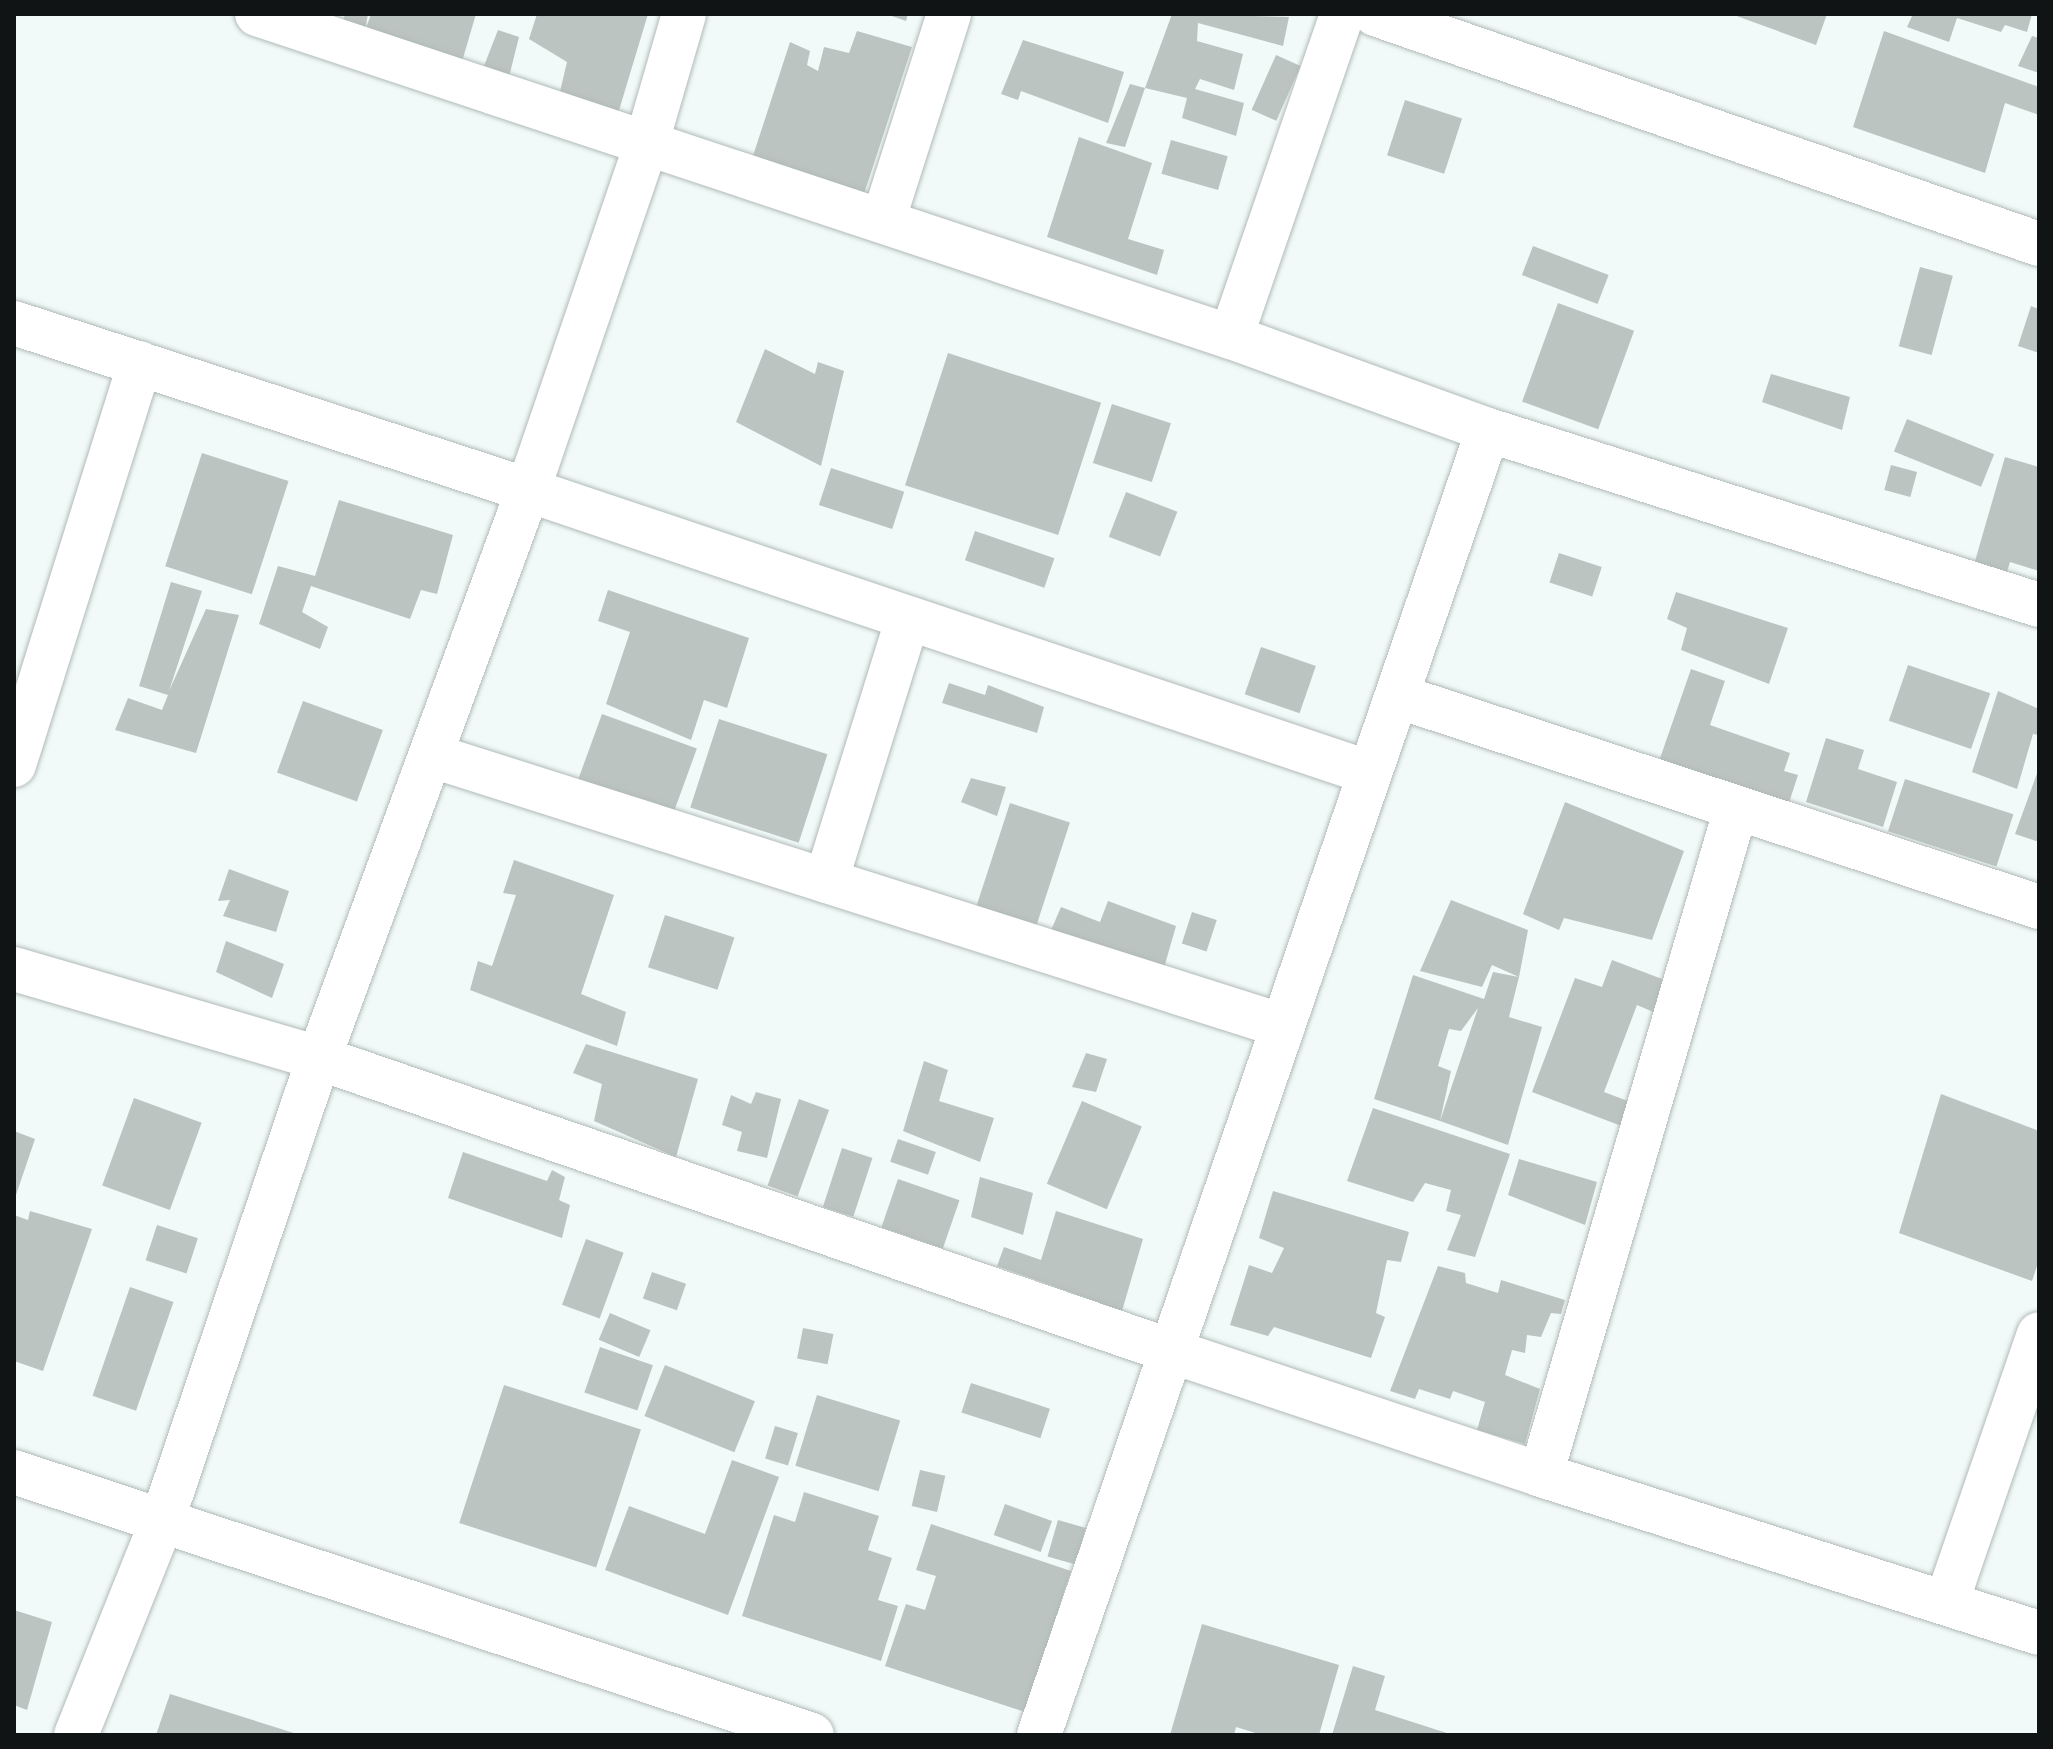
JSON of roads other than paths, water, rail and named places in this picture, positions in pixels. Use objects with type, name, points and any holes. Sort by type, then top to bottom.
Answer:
[{"type":"street","points":[[257,14],[1231,337],[1488,430],[2039,605]]},
{"type":"street","points":[[76,1735],[162,1521],[319,1058],[433,756],[528,490],[646,145],[684,14]]},
{"type":"street","points":[[883,221],[949,14]]},
{"type":"street","points":[[1231,337],[1342,14]]},
{"type":"street","points":[[1375,14],[2039,244]]},
{"type":"street","points":[[14,323],[528,490],[1370,773]]},
{"type":"street","points":[[14,765],[140,363]]},
{"type":"street","points":[[1039,1735],[1488,430]]},
{"type":"street","points":[[826,881],[908,618]]},
{"type":"street","points":[[1397,696],[2039,907]]},
{"type":"street","points":[[433,756],[1283,1026]]},
{"type":"street","points":[[1541,1475],[1736,808]]},
{"type":"street","points":[[14,969],[319,1058],[1541,1475],[1947,1601],[2039,1633]]},
{"type":"street","points":[[1947,1601],[2039,1334]]},
{"type":"street","points":[[14,1472],[812,1735]]}]
